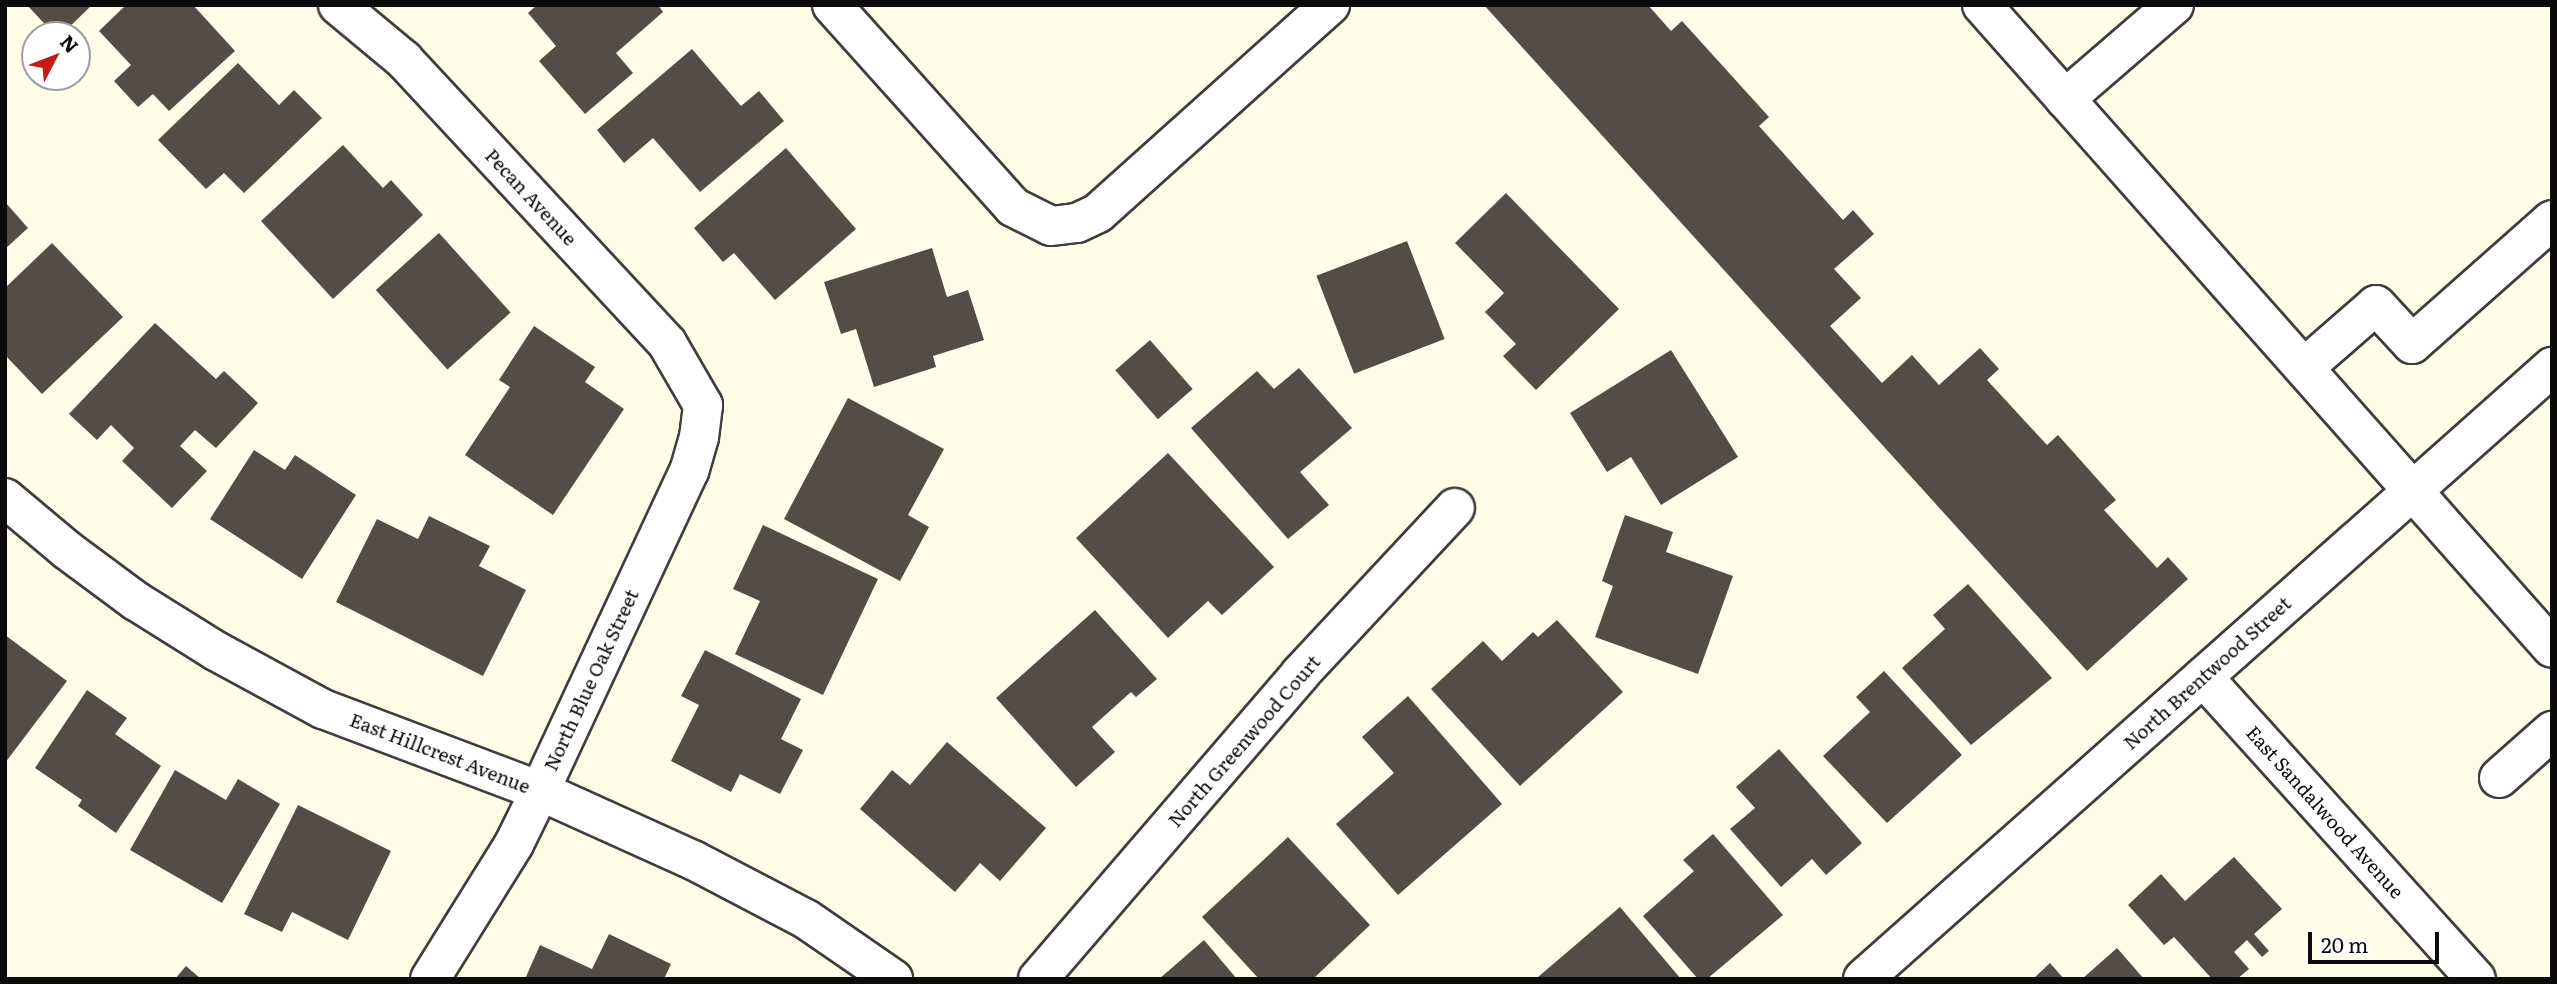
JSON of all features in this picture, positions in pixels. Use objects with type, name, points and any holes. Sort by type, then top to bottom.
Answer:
[{"type":"street","name":"Pecan Avenue","points":[[338,5],[404,60],[667,344],[703,405]]},
{"type":"street","points":[[832,5],[1013,207],[1051,226],[1077,223],[1098,213],[1330,5]]},
{"type":"street","points":[[1982,5],[2414,489],[2552,648]]},
{"type":"street","points":[[2065,99],[2174,5]]},
{"type":"street","points":[[2305,367],[2376,305],[2412,344],[2552,220]]},
{"type":"street","name":"North Brentwood Street","points":[[1863,979],[2552,367]]},
{"type":"street","name":"North Blue Oak Street","points":[[430,979],[514,844],[540,791],[689,471],[699,437],[703,405]]},
{"type":"street","name":"East Hillcrest Avenue","points":[[5,498],[67,550],[136,601],[216,651],[323,709],[540,791],[693,860],[806,919],[893,979]]},
{"type":"street","name":"North Greenwood Court","points":[[1038,979],[1300,674],[1455,508]]},
{"type":"street","name":"East Sandalwood Avenue","points":[[2203,677],[2476,979]]},
{"type":"street","points":[[2499,778],[2552,730]]},
{"type":"building","points":[[27,5],[92,5],[75,21],[42,21]]},
{"type":"building","points":[[126,5],[193,5],[235,51],[169,111],[153,94],[138,107],[114,81],[131,65],[99,31]]},
{"type":"building","points":[[537,5],[658,5],[663,12],[616,53],[633,73],[585,114],[539,61],[556,46],[528,13]]},
{"type":"building","points":[[1484,5],[1648,5],[1671,31],[1682,21],[1769,117],[1759,126],[1843,220],[1853,210],[1874,234],[1834,269],[1861,298],[1830,326],[1882,383],[1912,355],[1939,385],[1980,348],[1999,369],[1987,380],[2047,445],[2058,435],[2116,500],[2104,510],[2157,568],[2168,557],[2188,579],[2087,671]]},
{"type":"building","points":[[692,49],[741,106],[759,91],[784,121],[700,192],[653,138],[624,163],[597,130]]},
{"type":"building","points":[[238,63],[279,105],[294,90],[322,118],[244,193],[224,173],[206,189],[158,140]]},
{"type":"building","points":[[343,145],[383,188],[391,180],[423,215],[333,299],[261,221]]},
{"type":"building","points":[[786,148],[856,229],[775,300],[734,253],[723,262],[694,228]]},
{"type":"building","points":[[1506,193],[1619,309],[1536,390],[1503,356],[1516,344],[1485,312],[1504,293],[1455,243]]},
{"type":"building","points":[[5,202],[28,228],[5,249]]},
{"type":"building","points":[[439,233],[511,313],[447,369],[376,290]]},
{"type":"building","points":[[1407,241],[1445,339],[1354,374],[1316,276]]},
{"type":"building","points":[[52,243],[123,317],[42,394],[5,355],[5,288]]},
{"type":"building","points":[[932,248],[947,297],[968,290],[984,340],[933,356],[936,367],[874,387],[856,329],[841,334],[824,282]]},
{"type":"building","points":[[155,323],[216,379],[224,371],[258,403],[216,448],[195,430],[180,446],[207,471],[172,508],[122,461],[134,448],[111,425],[97,440],[69,414]]},
{"type":"building","points":[[534,326],[595,367],[585,382],[624,409],[553,515],[465,455],[510,387],[499,380]]},
{"type":"building","points":[[1150,340],[1193,389],[1158,419],[1115,370]]},
{"type":"building","points":[[1671,350],[1738,457],[1661,505],[1631,457],[1607,472],[1570,413]]},
{"type":"building","points":[[1299,368],[1352,428],[1300,472],[1329,505],[1288,539],[1191,428],[1257,371],[1274,389]]},
{"type":"building","points":[[848,398],[944,449],[908,515],[929,527],[900,581],[784,519]]},
{"type":"building","points":[[254,450],[285,470],[295,455],[356,495],[302,579],[210,519]]},
{"type":"building","points":[[1168,453],[1274,567],[1222,615],[1208,601],[1168,638],[1076,538]]},
{"type":"building","points":[[1625,515],[1673,532],[1666,552],[1733,576],[1698,674],[1595,637],[1613,586],[1602,581]]},
{"type":"building","points":[[429,516],[490,546],[479,566],[526,590],[483,676],[336,602],[377,519],[418,539]]},
{"type":"building","points":[[763,525],[878,579],[823,695],[735,654],[760,601],[733,589]]},
{"type":"building","points":[[1968,584],[2052,678],[1971,745],[1902,668],[1945,629],[1933,615]]},
{"type":"building","points":[[1095,610],[1157,679],[1136,697],[1131,692],[1092,727],[1115,752],[1076,787],[996,698]]},
{"type":"building","points":[[1557,620],[1623,692],[1520,786],[1431,689],[1483,641],[1502,661],[1533,632],[1538,637]]},
{"type":"building","points":[[5,635],[67,681],[5,763]]},
{"type":"building","points":[[705,650],[801,699],[781,739],[803,750],[780,794],[740,774],[731,792],[671,761],[699,705],[681,696]]},
{"type":"building","points":[[1884,671],[1962,755],[1887,823],[1823,756],[1870,712],[1856,697]]},
{"type":"building","points":[[87,690],[127,718],[115,734],[161,766],[116,833],[78,806],[82,800],[35,768]]},
{"type":"building","points":[[1408,696],[1502,804],[1398,895],[1336,824],[1394,773],[1362,737]]},
{"type":"building","points":[[947,742],[1046,828],[1000,881],[980,863],[955,892],[860,809],[892,770],[910,785]]},
{"type":"building","points":[[1779,749],[1862,843],[1826,875],[1812,859],[1781,887],[1730,829],[1755,808],[1736,787]]},
{"type":"building","points":[[175,770],[226,800],[238,779],[280,804],[222,903],[130,850]]},
{"type":"building","points":[[298,805],[391,851],[348,940],[292,912],[282,932],[244,914]]},
{"type":"building","points":[[1713,834],[1783,915],[1707,979],[1698,979],[1643,916],[1694,871],[1683,860]]},
{"type":"building","points":[[1288,837],[1370,925],[1313,979],[1259,979],[1202,917]]},
{"type":"building","points":[[2234,857],[2282,909],[2254,934],[2269,951],[2262,957],[2247,940],[2234,952],[2249,969],[2237,979],[2212,979],[2174,937],[2164,945],[2128,905],[2161,874],[2185,901]]},
{"type":"building","points":[[1620,907],[1681,979],[1539,979],[1538,977]]},
{"type":"building","points":[[609,934],[671,964],[664,979],[525,979],[540,945],[592,969]]},
{"type":"building","points":[[1204,940],[1237,979],[1159,979]]},
{"type":"building","points":[[2117,948],[2144,979],[2082,979]]},
{"type":"building","points":[[2050,963],[2064,979],[2033,979]]},
{"type":"building","points":[[186,966],[201,979],[175,979]]}]
